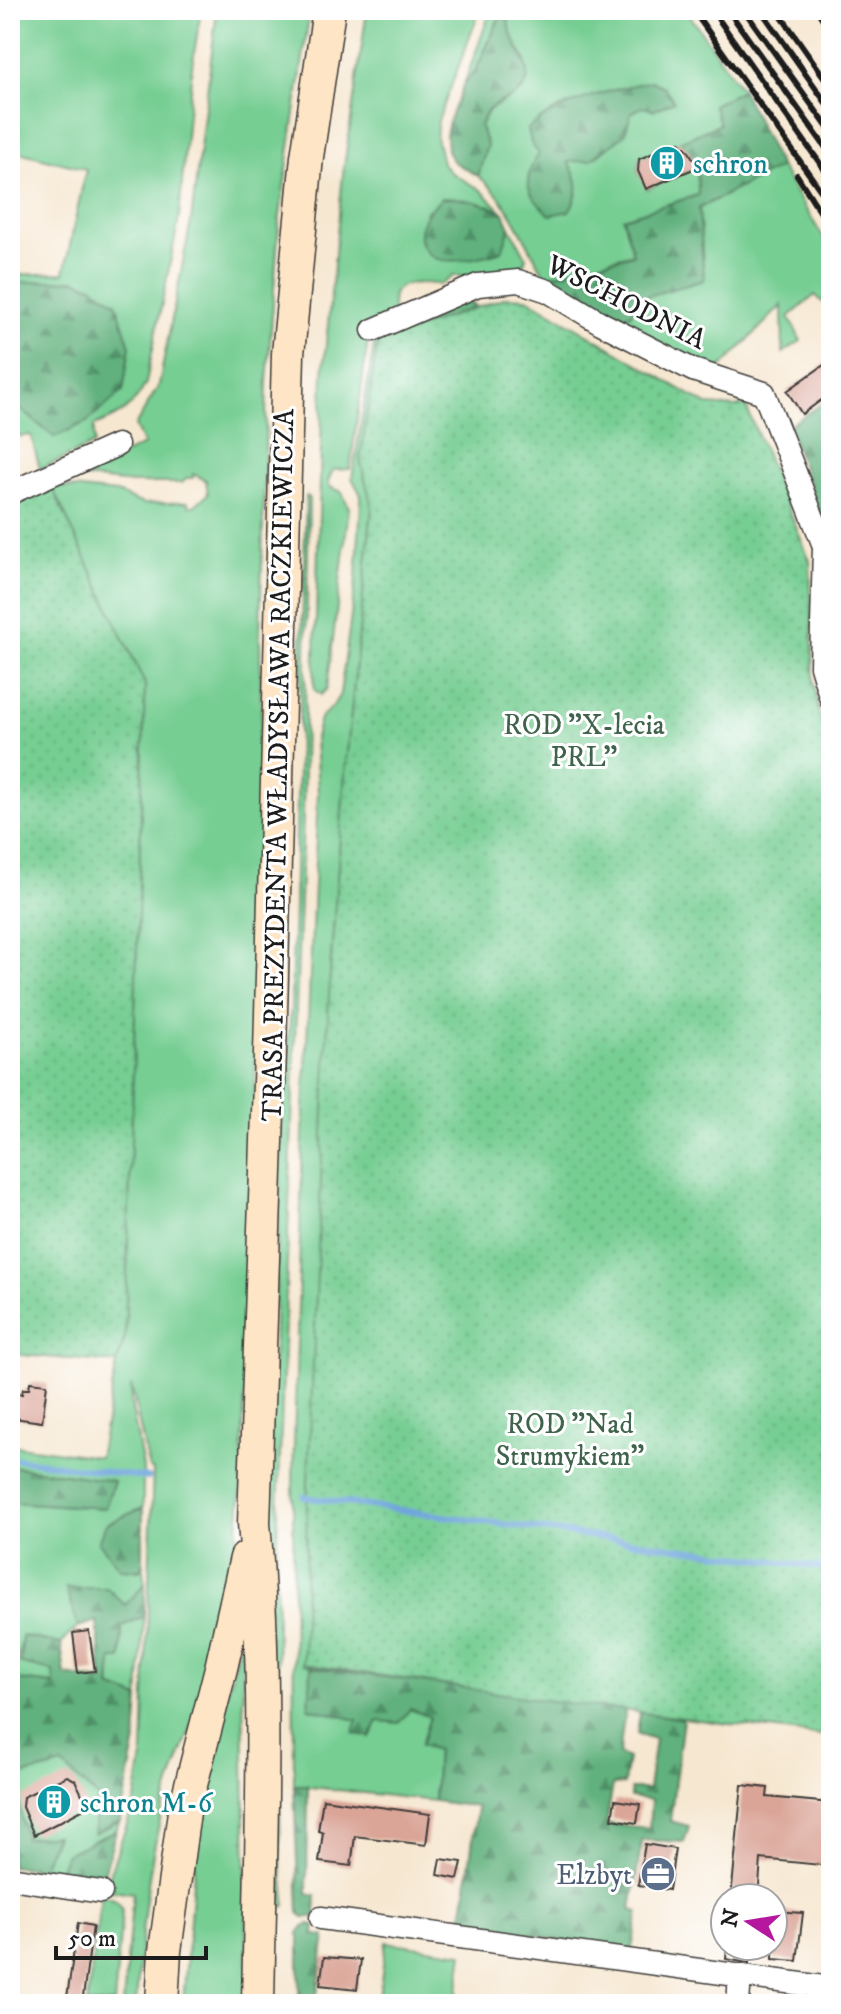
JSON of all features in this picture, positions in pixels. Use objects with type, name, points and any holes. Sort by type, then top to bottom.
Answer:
[{"type":"main road","name":"TRASA PREZYDENTA WŁADYSŁAWA RACZKIEWICZA","points":[[258,2004],[261,1702],[259,1585],[254,1523],[288,354],[307,157],[329,10]]},
{"type":"main road","name":"TRASA PREZYDENTA WŁADYSŁAWA RACZKIEWICZA","points":[[160,1997],[184,1812],[254,1523]]},
{"type":"street","name":"WSCHODNIA","points":[[373,330],[478,285],[518,281],[548,291],[601,323],[693,370],[764,393],[824,546],[821,666],[831,699]]},
{"type":"street","points":[[10,493],[117,445]]},
{"type":"street","points":[[10,1878],[101,1892]]},
{"type":"street","points":[[321,1918],[831,1988]]},
{"type":"street","points":[[738,2004],[740,1975]]},
{"type":"green space","points":[[10,10],[201,10],[192,67],[179,218],[146,383],[125,410],[94,426],[94,444],[40,469],[31,435],[10,438],[10,422],[75,280],[10,283],[10,275],[64,273],[86,169],[10,150]]},
{"type":"green space","points":[[217,10],[310,10],[279,222],[267,383],[260,633],[263,839],[241,1495],[232,1577],[221,1630],[156,1836],[145,1907],[136,2004],[123,2004],[133,1893],[104,1889],[135,1801],[143,1751],[153,1470],[149,1469],[131,1385],[131,1403],[143,1468],[143,1508],[106,1524],[120,1569],[143,1570],[145,1584],[125,1606],[66,1589],[78,1627],[61,1644],[22,1636],[18,1662],[54,1671],[54,1684],[10,1679],[10,1502],[105,1508],[114,1481],[10,1466],[10,1445],[99,1457],[125,1337],[145,684],[51,485],[117,493],[143,504],[188,502],[189,506],[194,506],[208,494],[206,480],[193,474],[193,478],[187,478],[182,483],[132,483],[73,477],[144,445],[135,426],[159,385],[191,221]]},
{"type":"green space","points":[[367,10],[480,10],[438,121],[436,137],[442,163],[450,172],[481,190],[504,213],[488,205],[428,209],[420,229],[423,245],[501,251],[510,227],[526,257],[519,271],[453,276],[442,284],[404,285],[393,295],[395,316],[370,326],[350,469],[333,470],[328,481],[330,487],[342,492],[349,508],[327,689],[321,695],[314,689],[323,374],[343,174]]},
{"type":"green space","points":[[491,10],[686,10],[742,90],[713,105],[722,123],[639,160],[638,171],[647,189],[698,167],[698,195],[623,218],[633,253],[546,277],[509,210],[478,176],[487,145],[480,126],[489,110],[522,91],[526,61],[500,15],[476,71],[464,84]]},
{"type":"green space","points":[[501,15],[508,18],[528,76],[519,93],[489,109],[484,117],[480,126],[487,145],[478,176],[452,161],[446,135],[464,84],[476,71]]},
{"type":"green space","points":[[651,81],[664,87],[674,101],[654,110],[642,107],[631,113],[625,134],[591,160],[568,162],[577,180],[576,198],[569,211],[550,215],[536,201],[529,187],[529,172],[539,154],[531,143],[528,129],[570,104]]},
{"type":"green space","points":[[742,90],[780,167],[699,208],[704,280],[640,298],[630,315],[597,315],[560,291],[546,277],[633,254],[623,218],[698,195],[696,166],[691,154],[680,142],[720,124],[713,105]]},
{"type":"green space","points":[[780,167],[831,250],[831,310],[815,295],[789,317],[801,341],[783,353],[782,305],[718,371],[597,315],[640,298],[704,280],[699,208]]},
{"type":"green space","points":[[442,198],[474,201],[504,213],[510,227],[502,251],[448,261],[433,257],[425,250],[421,243],[421,226]]},
{"type":"green space","points":[[75,280],[92,286],[116,302],[130,346],[123,391],[87,422],[54,437],[19,408],[10,422],[10,283]]},
{"type":"green space","points":[[506,297],[527,298],[707,405],[736,407],[745,404],[810,561],[814,683],[820,719],[831,741],[831,1737],[559,1702],[303,1664],[330,972],[345,773],[372,506],[360,460],[378,342]]},
{"type":"green space","points":[[465,299],[476,307],[378,342],[375,339]]},
{"type":"green space","points":[[375,339],[378,342],[360,460],[372,506],[345,773],[330,972],[303,1663],[311,1667],[310,1708],[357,1720],[378,1720],[410,1709],[430,1717],[421,1745],[437,1749],[434,1801],[294,1785],[293,1480],[303,1134],[318,793],[315,738],[320,718],[340,694],[356,580],[361,504],[361,495],[352,478]]},
{"type":"green space","points":[[831,398],[831,519],[820,515],[788,426]]},
{"type":"green space","points":[[51,485],[145,684],[125,1337],[117,1363],[10,1354],[10,503]]},
{"type":"green space","points":[[306,496],[309,497],[303,816],[276,1569],[281,1864],[286,1906],[275,1908],[267,1530],[282,1131],[291,1007]]},
{"type":"green space","points":[[10,1466],[114,1481],[105,1508],[10,1502]]},
{"type":"green space","points":[[143,1508],[143,1570],[120,1569],[98,1541],[106,1524]]},
{"type":"green space","points":[[145,1584],[144,1616],[122,1626],[121,1659],[112,1659],[110,1687],[139,1698],[136,1740],[120,1821],[94,1834],[98,1798],[63,1765],[15,1777],[25,1838],[56,1835],[41,1869],[10,1866],[10,1679],[54,1684],[53,1671],[21,1664],[22,1636],[61,1644],[65,1675],[103,1681],[97,1621],[78,1627],[66,1588],[107,1588],[125,1605]]},
{"type":"green space","points":[[144,1616],[139,1698],[110,1687],[112,1659],[121,1659],[122,1626]]},
{"type":"green space","points":[[242,1632],[248,2004],[183,2004],[199,1810]]},
{"type":"green space","points":[[311,1667],[625,1710],[619,1754],[628,1758],[624,1784],[613,1785],[606,1824],[649,1828],[651,1800],[630,1797],[631,1789],[648,1789],[655,1739],[637,1734],[640,1712],[683,1719],[670,1821],[689,1826],[684,1842],[642,1840],[631,1910],[639,1912],[631,1954],[462,1921],[477,1807],[434,1801],[437,1750],[421,1745],[430,1717],[410,1709],[399,1723],[378,1721],[370,1737],[354,1733],[357,1720],[309,1708]]},
{"type":"green space","points":[[63,1765],[98,1798],[95,1833],[120,1821],[116,1830],[66,1854],[57,1874],[41,1869],[56,1836],[25,1838],[15,1777]]},
{"type":"green space","points":[[294,1785],[308,1785],[307,1893],[316,1895],[315,1917],[304,1917],[299,1913]]},
{"type":"green space","points":[[116,1830],[101,1885],[57,1874],[66,1854]]},
{"type":"green space","points":[[101,1896],[114,1899],[122,1911],[114,2004],[87,2004]]},
{"type":"green space","points":[[309,1924],[315,1925],[314,1935],[325,1936],[316,2002],[299,2004],[299,1933]]},
{"type":"green space","points":[[386,1942],[463,1953],[456,2004],[378,2004]]},
{"type":"building","name":"schron","points":[[680,142],[698,167],[646,189],[638,171],[639,159]]},
{"type":"building","points":[[831,360],[831,393],[802,414],[787,391]]},
{"type":"building","points":[[30,1382],[47,1384],[42,1422],[13,1418],[16,1393],[22,1394],[23,1389],[29,1389]]},
{"type":"building","points":[[89,1631],[95,1671],[78,1673],[73,1633]]},
{"type":"building","name":"schron M-6","points":[[67,1776],[75,1780],[88,1807],[34,1835],[22,1807],[23,1797]]},
{"type":"building","points":[[742,1785],[768,1788],[767,1797],[831,1803],[831,1866],[761,1859],[759,1882],[733,1882]]},
{"type":"building","points":[[323,1799],[430,1814],[426,1845],[355,1836],[351,1866],[319,1862],[323,1832],[318,1831]]},
{"type":"building","points":[[615,1800],[640,1804],[637,1823],[612,1819]]},
{"type":"building","points":[[645,1844],[675,1849],[669,1890],[638,1885]]},
{"type":"building","points":[[441,1859],[462,1862],[458,1879],[438,1875]]},
{"type":"building","points":[[789,1912],[803,1913],[797,1961],[789,1960]]},
{"type":"building","points":[[78,1923],[93,1926],[82,2004],[66,2004]]},
{"type":"building","points":[[324,1957],[361,1960],[357,1989],[320,1985]]},
{"type":"waterway","points":[[10,1458],[148,1478]]},
{"type":"waterway","points":[[304,1497],[831,1569]]},
{"type":"railway","points":[[693,10],[831,205]]},
{"type":"railway","points":[[712,10],[831,179]]},
{"type":"railway","points":[[728,10],[831,155]]},
{"type":"railway","points":[[744,10],[831,132]]},
{"type":"railway","points":[[761,10],[831,110]]},
{"type":"railway","points":[[777,10],[831,87]]},
{"type":"railway","points":[[817,10],[831,31]]},
{"type":"railway","points":[[797,175],[831,229]]},
{"type":"place","name":"schron","points":[[667,163]]},
{"type":"place","name":"schron M-6","points":[[54,1802]]},
{"type":"place","name":"Elzbyt","points":[[658,1874]]},
{"type":"park label","name":"ROD \"X-lecia PRL\"","points":[[584,740]]},
{"type":"park label","name":"ROD \"Nad Strumykiem\"","points":[[570,1439]]}]
